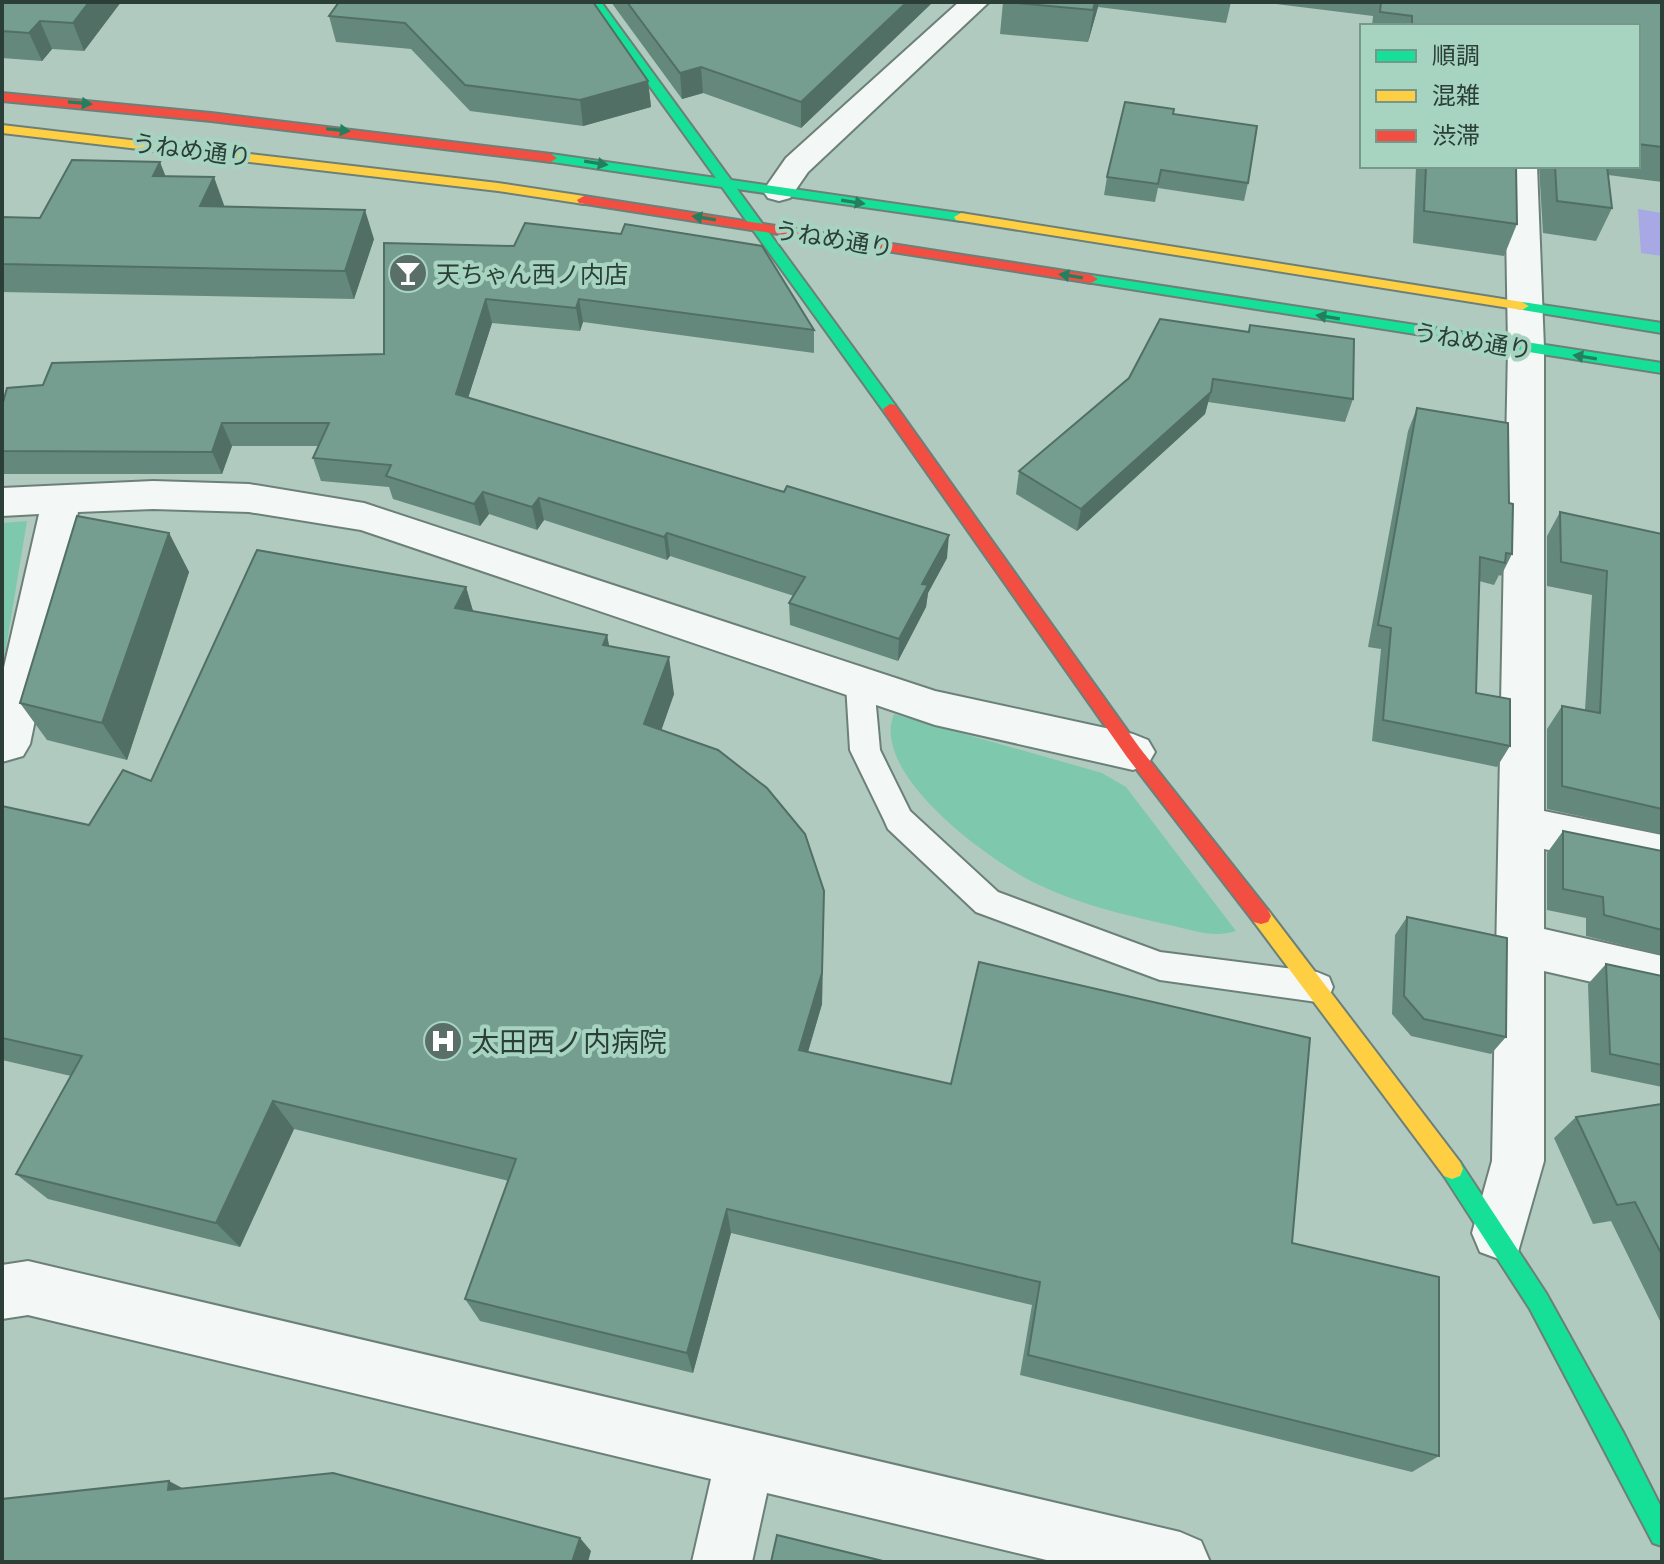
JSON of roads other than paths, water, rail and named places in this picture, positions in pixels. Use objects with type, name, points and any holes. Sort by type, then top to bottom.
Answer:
[{"type":"street","points":[[595,2],[723,183],[761,226],[1133,752],[1317,987],[1499,1233],[1610,1430],[1662,1534]]},
{"type":"street","points":[[779,191],[797,165],[975,2]]},
{"type":"street","name":"うねめ通り","points":[[2,97],[384,135],[779,191],[1526,327],[1662,368]]},
{"type":"street","name":"うねめ通り","points":[[2,129],[296,161],[1526,327],[1662,328]]},
{"type":"street","points":[[1499,1233],[1518,1161],[1526,327],[1521,168]]},
{"type":"street","points":[[2,502],[153,495],[249,498],[364,517],[935,708],[1133,752]]},
{"type":"street","points":[[2,745],[8,744],[62,498]]},
{"type":"street","points":[[1519,825],[1662,854]]},
{"type":"street","points":[[1518,944],[1662,977]]},
{"type":"street","points":[[2,1292],[28,1288],[745,1459],[1050,1547],[1180,1562]]},
{"type":"street","points":[[722,1562],[745,1459]]},
{"type":"lane","points":[[860,684],[865,750],[899,820],[987,902],[1160,966],[1317,987]]},
{"type":"water","points":[[1638,209],[1662,213],[1662,256],[1641,253]]},
{"type":"place","name":"天ちゃん西ノ内店","points":[[408,273]]},
{"type":"place","name":"太田西ノ内病院","points":[[443,1041]]}]
